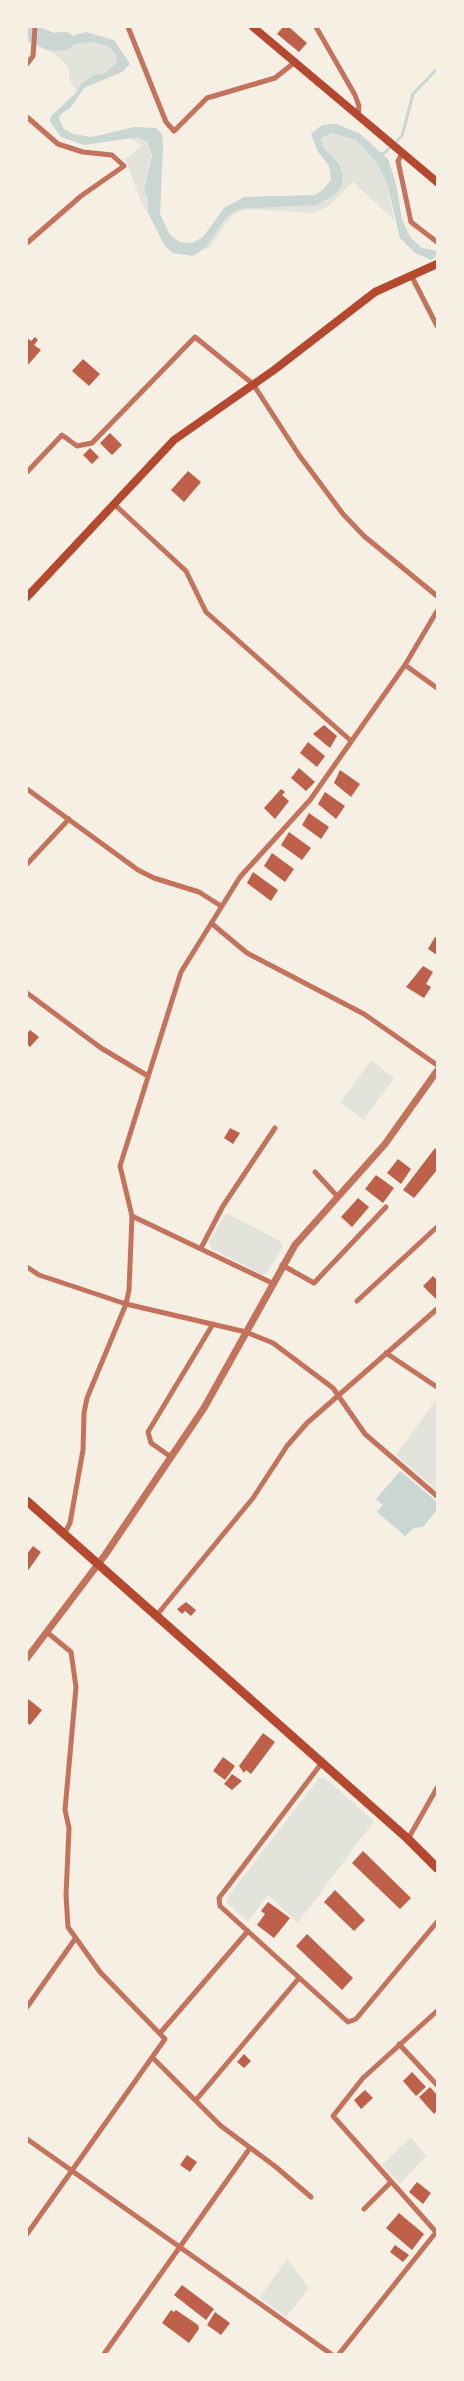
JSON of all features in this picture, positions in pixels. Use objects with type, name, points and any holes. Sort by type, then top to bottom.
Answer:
[{"type":"highway","points":[[27,1501],[408,1839],[437,1868]]},
{"type":"main road","points":[[253,27],[437,182]]},
{"type":"main road","points":[[27,597],[174,440],[375,292],[435,265]]},
{"type":"street","points":[[27,64],[33,56],[35,27]]},
{"type":"street","points":[[128,27],[165,122],[174,131],[207,98],[275,78],[295,62]]},
{"type":"street","points":[[316,27],[355,95],[359,106],[358,115]]},
{"type":"street","points":[[27,117],[58,144],[83,152],[112,155],[124,166],[81,196],[27,243]]},
{"type":"street","points":[[401,150],[398,161],[411,222],[437,242]]},
{"type":"street","points":[[411,275],[437,326]]},
{"type":"street","points":[[27,472],[62,435],[77,446],[92,443],[195,337],[253,384],[299,455],[343,514],[364,536],[437,596]]},
{"type":"street","points":[[114,504],[186,571],[206,612],[350,740]]},
{"type":"street","points":[[64,1534],[70,1523],[83,1450],[84,1413],[87,1398],[126,1304],[131,1262],[132,1216],[120,1166],[181,972],[221,906],[252,862],[310,800],[350,740],[405,665],[437,611]]},
{"type":"street","points":[[405,665],[437,688]]},
{"type":"street","points":[[27,789],[138,870],[154,878],[199,892],[221,906]]},
{"type":"street","points":[[27,864],[69,819]]},
{"type":"street","points":[[211,923],[247,954],[364,1014],[437,1065]]},
{"type":"street","points":[[27,993],[101,1048],[148,1076]]},
{"type":"street","points":[[27,1658],[98,1564],[204,1408],[282,1265],[304,1234],[385,1144],[437,1071]]},
{"type":"street","points":[[201,1248],[223,1206],[275,1128]]},
{"type":"street","points":[[315,1172],[338,1196]]},
{"type":"street","points":[[282,1265],[314,1283],[386,1207]]},
{"type":"street","points":[[132,1216],[272,1283]]},
{"type":"street","points":[[357,1301],[437,1227]]},
{"type":"street","points":[[27,1267],[39,1275],[126,1304],[246,1332],[273,1343],[325,1380],[365,1434],[437,1496]]},
{"type":"street","points":[[156,1616],[253,1498],[297,1434],[337,1394],[437,1309]]},
{"type":"street","points":[[171,1457],[150,1443],[147,1436],[213,1324]]},
{"type":"street","points":[[386,1353],[437,1387]]},
{"type":"street","points":[[27,2234],[164,2042],[161,2032],[100,1972],[68,1927],[66,1895],[69,1828],[65,1810],[76,1687],[71,1652],[48,1633]]},
{"type":"street","points":[[321,1764],[219,1898],[220,1906],[343,2020],[352,2022],[437,1922]]},
{"type":"street","points":[[408,1839],[437,1788]]},
{"type":"street","points":[[161,2032],[248,1931]]},
{"type":"street","points":[[27,2007],[75,1939]]},
{"type":"street","points":[[196,2100],[299,1978]]},
{"type":"street","points":[[339,2354],[437,2231],[333,2116],[363,2078],[437,2011]]},
{"type":"street","points":[[399,2044],[437,2085]]},
{"type":"street","points":[[153,2058],[221,2126],[311,2198]]},
{"type":"street","points":[[27,2139],[331,2354]]},
{"type":"street","points":[[104,2354],[250,2148]]},
{"type":"street","points":[[364,2209],[391,2182]]},
{"type":"shaded area","points":[[86,32],[114,40],[130,64],[122,72],[84,88],[70,108],[61,114],[59,118],[61,123],[64,129],[73,134],[92,137],[134,127],[156,128],[162,134],[160,214],[170,235],[180,242],[192,243],[203,237],[224,208],[244,197],[315,195],[324,189],[331,180],[329,166],[318,152],[311,134],[322,125],[336,124],[359,133],[388,159],[396,184],[402,219],[410,237],[422,248],[437,251],[437,255],[431,260],[415,253],[400,238],[387,183],[377,163],[356,140],[331,133],[321,139],[324,148],[339,164],[343,176],[341,187],[335,195],[317,205],[238,209],[226,218],[205,248],[193,256],[173,253],[165,246],[148,213],[148,199],[144,190],[152,155],[148,143],[139,137],[84,145],[61,137],[50,122],[51,116],[77,92],[81,84],[94,75],[105,73],[116,63],[117,55],[108,46],[92,42],[60,46],[41,42],[41,33],[56,40]]},
{"type":"shaded area","points":[[41,42],[60,46],[92,42],[108,46],[117,54],[116,63],[105,73],[94,75],[81,84],[77,92],[69,79],[69,68],[54,53],[40,47]]},
{"type":"shaded area","points":[[331,133],[356,140],[377,163],[387,183],[394,220],[353,182],[328,207],[311,213],[247,209],[233,214],[208,249],[205,248],[226,218],[238,209],[317,205],[326,201],[339,164],[324,148],[321,139]]},
{"type":"shaded area","points":[[139,137],[152,149],[144,189],[148,199],[148,213],[142,204],[125,159],[142,146],[129,138]]},
{"type":"shaded area","points":[[371,1060],[394,1078],[364,1120],[340,1103]]},
{"type":"shaded area","points":[[228,1214],[282,1242],[283,1247],[267,1273],[262,1275],[211,1248],[209,1243],[224,1215]]},
{"type":"shaded area","points":[[437,1398],[437,1490],[396,1455]]},
{"type":"shaded area","points":[[400,1471],[437,1502],[437,1510],[423,1527],[414,1528],[405,1536],[377,1512],[383,1505],[376,1499]]},
{"type":"shaded area","points":[[319,1778],[325,1778],[374,1821],[298,1923],[268,1895],[248,1922],[227,1903],[227,1898]]},
{"type":"shaded area","points":[[411,2137],[426,2156],[400,2184],[382,2165]]},
{"type":"shaded area","points":[[287,2259],[309,2288],[286,2317],[260,2297]]},
{"type":"building","points":[[283,27],[289,27],[307,43],[299,52],[277,34]]},
{"type":"building","points":[[35,337],[38,340],[34,345],[41,350],[27,366],[27,338],[31,341]]},
{"type":"building","points":[[83,359],[100,374],[89,386],[72,371]]},
{"type":"building","points":[[110,433],[122,445],[112,455],[100,443]]},
{"type":"building","points":[[90,448],[99,457],[92,464],[83,455]]},
{"type":"building","points":[[188,471],[201,482],[184,502],[171,490]]},
{"type":"building","points":[[324,725],[337,736],[330,748],[313,734]]},
{"type":"building","points":[[308,742],[325,756],[317,767],[300,753]]},
{"type":"building","points":[[299,768],[315,782],[306,791],[291,778]]},
{"type":"building","points":[[340,770],[360,784],[351,797],[334,783]]},
{"type":"building","points":[[281,789],[285,792],[282,795],[289,801],[275,819],[264,808]]},
{"type":"building","points":[[325,792],[345,806],[336,819],[318,804]]},
{"type":"building","points":[[309,813],[329,827],[321,839],[302,825]]},
{"type":"building","points":[[289,832],[311,848],[302,860],[281,845]]},
{"type":"building","points":[[272,853],[294,869],[285,882],[264,866]]},
{"type":"building","points":[[253,872],[278,890],[271,901],[247,883]]},
{"type":"building","points":[[435,937],[437,938],[437,955],[428,949]]},
{"type":"building","points":[[423,966],[433,972],[426,984],[431,987],[424,998],[406,987]]},
{"type":"building","points":[[30,1030],[39,1037],[30,1047],[27,1044],[27,1034]]},
{"type":"building","points":[[230,1128],[240,1133],[233,1144],[224,1138]]},
{"type":"building","points":[[435,1148],[437,1150],[437,1170],[414,1198],[403,1190]]},
{"type":"building","points":[[398,1159],[411,1169],[401,1184],[387,1173]]},
{"type":"building","points":[[376,1175],[394,1188],[383,1203],[365,1189]]},
{"type":"building","points":[[358,1198],[369,1207],[352,1227],[341,1217]]},
{"type":"building","points":[[433,1276],[437,1280],[437,1300],[423,1286]]},
{"type":"building","points":[[33,1546],[41,1552],[27,1572],[27,1554]]},
{"type":"building","points":[[186,1602],[196,1610],[191,1616],[185,1611],[182,1614],[177,1609]]},
{"type":"building","points":[[27,1698],[42,1710],[30,1725],[27,1723]]},
{"type":"building","points":[[263,1733],[275,1742],[251,1774],[246,1770],[244,1773],[239,1766]]},
{"type":"building","points":[[223,1757],[235,1766],[225,1780],[213,1771]]},
{"type":"building","points":[[232,1774],[242,1781],[232,1790],[224,1784]]},
{"type":"building","points":[[363,1851],[411,1898],[400,1909],[352,1863]]},
{"type":"building","points":[[335,1890],[365,1920],[354,1931],[324,1902]]},
{"type":"building","points":[[268,1902],[290,1918],[274,1938],[257,1925],[265,1914],[261,1911]]},
{"type":"building","points":[[307,1934],[353,1978],[342,1990],[296,1946]]},
{"type":"building","points":[[244,2054],[251,2061],[244,2068],[237,2062]]},
{"type":"building","points":[[412,2072],[426,2087],[416,2096],[403,2081]]},
{"type":"building","points":[[430,2087],[437,2095],[437,2111],[434,2114],[419,2097]]},
{"type":"building","points":[[365,2090],[373,2098],[361,2109],[354,2100]]},
{"type":"building","points":[[187,2155],[197,2162],[190,2172],[180,2165]]},
{"type":"building","points":[[417,2182],[431,2193],[423,2204],[409,2192]]},
{"type":"building","points":[[399,2213],[424,2234],[412,2250],[386,2228]]},
{"type":"building","points":[[395,2245],[409,2255],[403,2262],[390,2252]]},
{"type":"building","points":[[182,2285],[214,2309],[206,2320],[174,2295]]},
{"type":"building","points":[[171,2310],[174,2312],[176,2310],[198,2325],[199,2329],[189,2343],[162,2323]]},
{"type":"building","points":[[215,2312],[230,2323],[221,2335],[207,2325]]},
{"type":"waterway","points":[[27,31],[52,42],[65,41]]},
{"type":"waterway","points":[[382,155],[402,136],[413,94],[437,69]]}]
